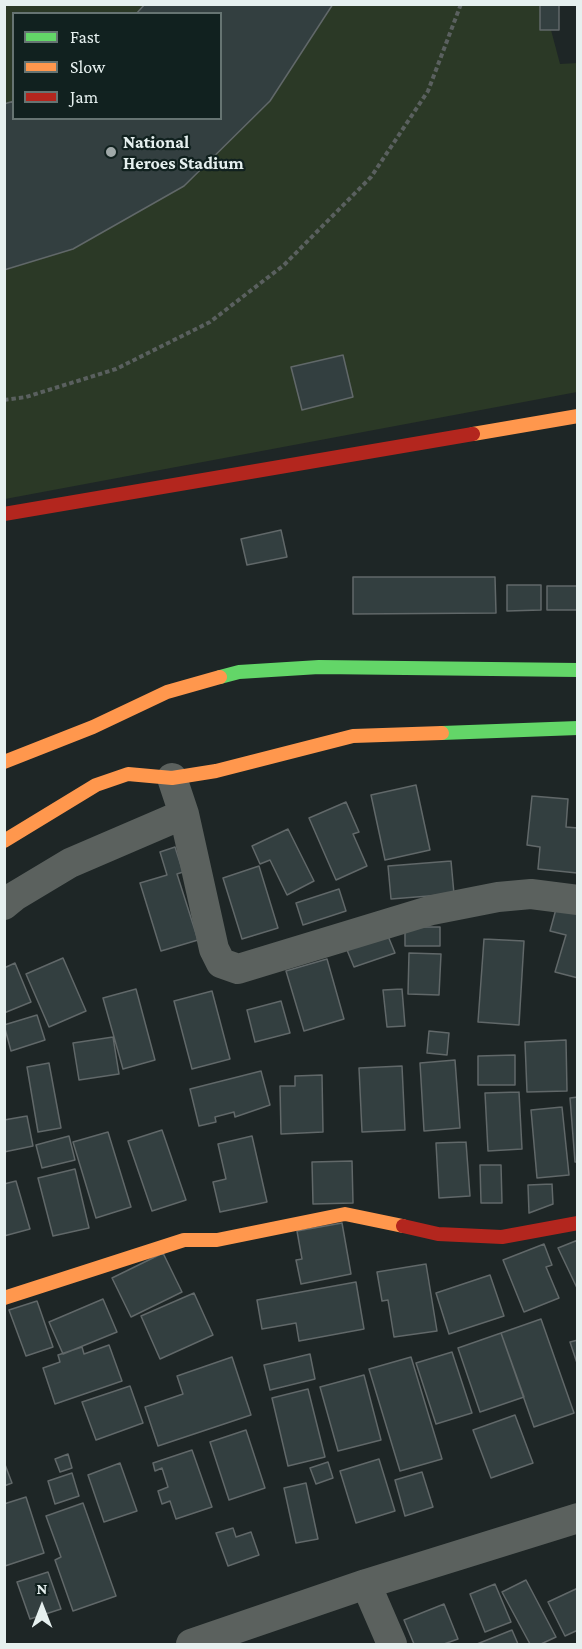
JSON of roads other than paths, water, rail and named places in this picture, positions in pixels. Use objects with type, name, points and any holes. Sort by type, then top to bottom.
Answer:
[{"type":"street","points":[[4,514],[578,416]]},
{"type":"street","points":[[4,762],[84,731],[167,692],[239,672],[319,667],[578,670]]},
{"type":"street","points":[[4,841],[96,785],[128,774],[150,774],[172,778],[216,771],[322,742],[353,736],[578,728]]},
{"type":"street","points":[[172,778],[184,814],[214,949],[221,963],[238,969],[432,910],[498,897],[531,894],[578,900]]},
{"type":"street","points":[[4,905],[70,863],[184,814]]},
{"type":"street","points":[[4,1298],[184,1240],[217,1240],[266,1232],[345,1214],[438,1234],[492,1236],[546,1231],[578,1223]]},
{"type":"street","points":[[191,1644],[366,1584],[578,1518]]},
{"type":"street","points":[[366,1584],[392,1644]]},
{"type":"place","name":"National Heroes Stadium","points":[[111,152]]}]
